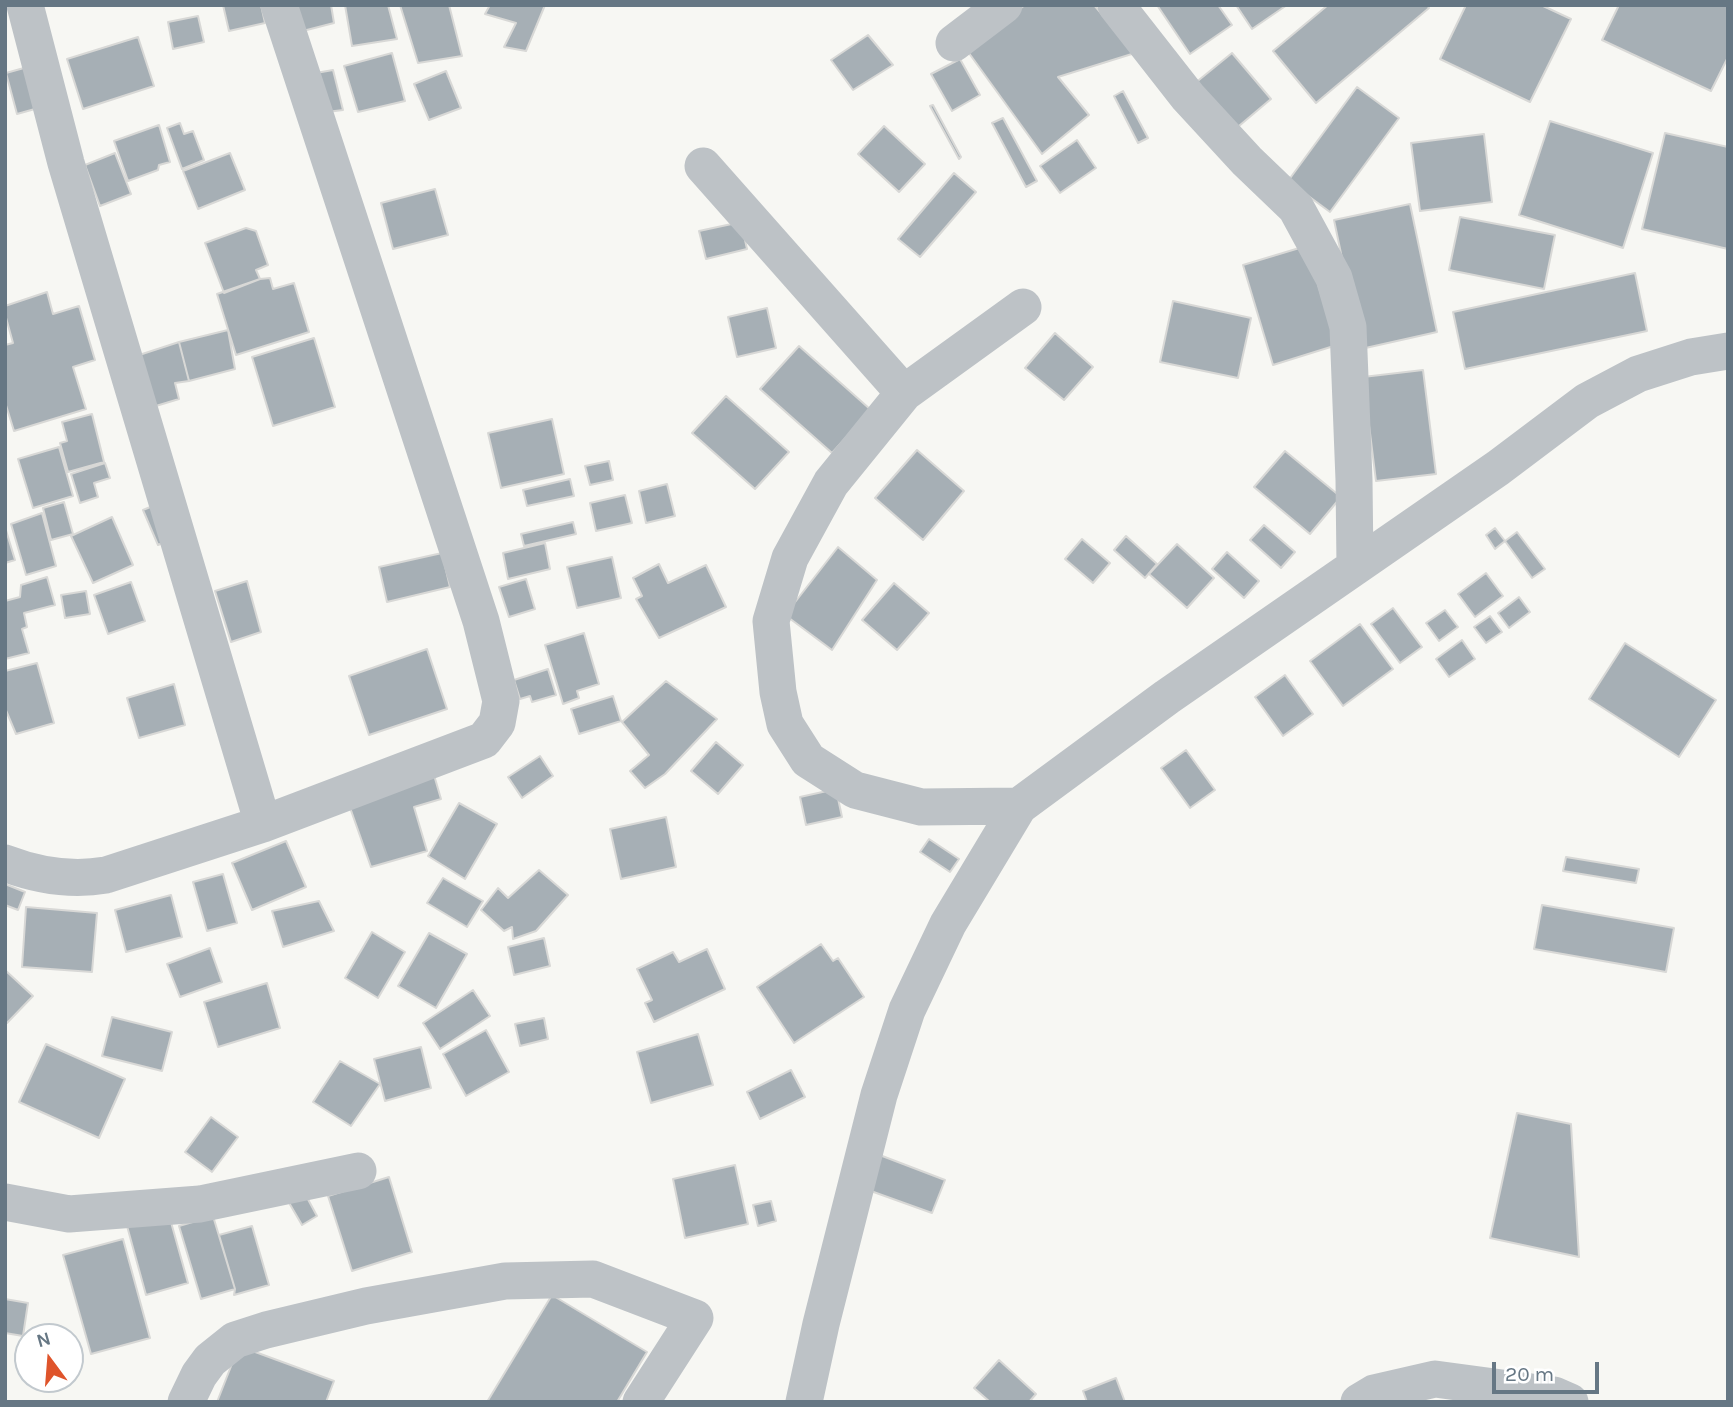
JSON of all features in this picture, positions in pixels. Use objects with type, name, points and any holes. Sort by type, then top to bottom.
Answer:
[{"type":"street","points":[[24,5],[66,163],[263,824]]},
{"type":"street","points":[[5,863],[60,878],[84,879],[106,875],[263,824],[484,740],[497,723],[501,701],[481,621],[279,5]]},
{"type":"street","points":[[954,43],[1004,5]]},
{"type":"street","points":[[1116,5],[1188,97],[1247,161],[1296,208],[1334,278],[1348,327],[1355,566]]},
{"type":"street","points":[[703,166],[904,393]]},
{"type":"street","points":[[1019,806],[921,807],[855,790],[808,760],[785,724],[778,692],[771,621],[790,558],[831,483],[904,393],[1023,307]]},
{"type":"street","points":[[804,1402],[879,1095],[907,1010],[948,923],[1019,806],[1167,697],[1498,468],[1587,401],[1638,374],[1691,357],[1728,351]]},
{"type":"street","points":[[5,1202],[69,1214],[200,1205],[358,1171]]},
{"type":"street","points":[[186,1402],[198,1375],[210,1360],[235,1340],[266,1330],[366,1307],[505,1281],[593,1279],[695,1318],[641,1402]]},
{"type":"street","points":[[1359,1402],[1374,1393],[1435,1379],[1554,1395],[1570,1402]]},
{"type":"building","points":[[223,5],[261,5],[265,23],[229,31]]},
{"type":"building","points":[[286,5],[331,5],[334,23],[295,33]]},
{"type":"building","points":[[345,5],[388,5],[397,39],[352,46]]},
{"type":"building","points":[[400,5],[449,5],[462,56],[418,63]]},
{"type":"building","points":[[490,5],[545,5],[526,51],[504,47],[516,23],[485,14]]},
{"type":"building","points":[[1025,5],[1094,5],[1135,53],[1058,77],[1089,115],[1042,154],[966,49]]},
{"type":"building","points":[[1157,5],[1218,5],[1232,25],[1190,54]]},
{"type":"building","points":[[1236,5],[1287,5],[1252,29]]},
{"type":"building","points":[[1328,5],[1427,5],[1429,8],[1316,103],[1273,51]]},
{"type":"building","points":[[1466,5],[1541,5],[1571,19],[1530,102],[1440,59]]},
{"type":"building","points":[[1619,5],[1728,5],[1728,57],[1711,91],[1602,40]]},
{"type":"building","points":[[198,16],[204,42],[173,49],[168,22]]},
{"type":"building","points":[[868,35],[893,65],[853,90],[831,60]]},
{"type":"building","points":[[138,37],[154,86],[83,109],[67,59]]},
{"type":"building","points":[[392,53],[405,101],[358,112],[344,66]]},
{"type":"building","points":[[1232,53],[1271,99],[1233,131],[1194,84]]},
{"type":"building","points":[[960,59],[980,95],[952,111],[931,74]]},
{"type":"building","points":[[31,66],[42,107],[17,114],[6,73]]},
{"type":"building","points":[[333,70],[343,110],[327,112],[316,73]]},
{"type":"building","points":[[446,71],[461,108],[429,120],[414,84]]},
{"type":"building","points":[[1357,87],[1399,118],[1330,212],[1288,181]]},
{"type":"building","points":[[1123,91],[1148,138],[1138,143],[1114,96]]},
{"type":"building","points":[[933,105],[961,157],[959,159],[930,106]]},
{"type":"building","points":[[1003,118],[1037,181],[1026,187],[992,123]]},
{"type":"building","points":[[1550,121],[1653,153],[1623,248],[1519,215]]},
{"type":"building","points":[[180,123],[184,134],[193,131],[204,160],[182,169],[167,128]]},
{"type":"building","points":[[159,125],[170,162],[159,165],[158,170],[128,181],[114,141]]},
{"type":"building","points":[[884,126],[925,164],[899,192],[858,154]]},
{"type":"building","points":[[1665,133],[1728,147],[1728,249],[1642,229]]},
{"type":"building","points":[[1484,134],[1492,202],[1420,211],[1411,143]]},
{"type":"building","points":[[1077,140],[1096,168],[1060,193],[1040,166]]},
{"type":"building","points":[[115,153],[131,194],[100,206],[85,165]]},
{"type":"building","points":[[230,153],[245,190],[198,209],[183,171]]},
{"type":"building","points":[[954,173],[976,192],[920,257],[898,239]]},
{"type":"building","points":[[435,189],[448,235],[393,249],[381,203]]},
{"type":"building","points":[[1410,204],[1437,332],[1361,349],[1334,220]]},
{"type":"building","points":[[1460,217],[1555,235],[1544,289],[1449,270]]},
{"type":"building","points":[[741,222],[747,249],[706,259],[699,231]]},
{"type":"building","points":[[246,228],[256,231],[268,265],[256,270],[260,279],[224,293],[205,243]]},
{"type":"building","points":[[1306,246],[1337,345],[1273,365],[1243,265]]},
{"type":"building","points":[[1635,273],[1647,331],[1465,369],[1453,312]]},
{"type":"building","points":[[270,278],[273,289],[294,283],[309,332],[236,355],[217,294]]},
{"type":"building","points":[[47,292],[53,314],[79,306],[95,360],[73,367],[86,409],[14,431],[5,402],[5,345],[13,343],[5,306]]},
{"type":"building","points":[[1173,301],[1251,318],[1238,378],[1160,362]]},
{"type":"building","points":[[767,308],[776,348],[737,357],[728,317]]},
{"type":"building","points":[[228,330],[235,369],[189,381],[179,342]]},
{"type":"building","points":[[1055,333],[1093,367],[1064,400],[1025,368]]},
{"type":"building","points":[[314,338],[335,407],[273,426],[252,357]]},
{"type":"building","points":[[179,342],[189,381],[175,383],[179,399],[146,409],[130,358]]},
{"type":"building","points":[[799,346],[871,410],[832,453],[760,389]]},
{"type":"building","points":[[1423,370],[1436,474],[1376,481],[1363,377]]},
{"type":"building","points":[[726,396],[789,452],[755,489],[692,433]]},
{"type":"building","points":[[92,414],[104,462],[68,472],[60,443],[67,441],[62,422]]},
{"type":"building","points":[[552,419],[564,474],[501,488],[488,433]]},
{"type":"building","points":[[59,447],[73,496],[33,508],[18,459]]},
{"type":"building","points":[[917,450],[964,491],[923,540],[875,498]]},
{"type":"building","points":[[1285,451],[1341,497],[1310,534],[1254,487]]},
{"type":"building","points":[[609,461],[613,480],[590,485],[585,466]]},
{"type":"building","points":[[105,463],[110,478],[94,483],[98,497],[80,503],[71,474]]},
{"type":"building","points":[[570,479],[574,496],[527,506],[523,490]]},
{"type":"building","points":[[667,484],[675,516],[646,523],[639,491]]},
{"type":"building","points":[[625,495],[632,523],[596,531],[590,503]]},
{"type":"building","points":[[64,502],[73,534],[51,540],[43,508]]},
{"type":"building","points":[[155,505],[170,540],[158,545],[143,510]]},
{"type":"building","points":[[42,513],[56,566],[26,575],[11,524]]},
{"type":"building","points":[[112,517],[133,565],[93,583],[71,536]]},
{"type":"building","points":[[573,522],[576,534],[524,546],[521,534]]},
{"type":"building","points":[[1264,525],[1295,552],[1281,568],[1250,540]]},
{"type":"building","points":[[5,527],[15,560],[5,563]]},
{"type":"building","points":[[1495,528],[1505,541],[1495,549],[1486,535]]},
{"type":"building","points":[[1517,532],[1545,569],[1532,578],[1505,541]]},
{"type":"building","points":[[1126,536],[1157,564],[1145,578],[1114,550]]},
{"type":"building","points":[[1082,539],[1110,563],[1093,583],[1065,559]]},
{"type":"building","points":[[545,543],[550,569],[508,579],[503,553]]},
{"type":"building","points":[[1177,544],[1214,578],[1187,608],[1149,574]]},
{"type":"building","points":[[838,547],[877,580],[832,650],[785,615]]},
{"type":"building","points":[[1227,552],[1259,581],[1244,598],[1212,569]]},
{"type":"building","points":[[442,553],[450,587],[387,602],[379,567]]},
{"type":"building","points":[[612,557],[621,598],[577,608],[567,567]]},
{"type":"building","points":[[659,564],[668,583],[706,565],[726,607],[659,638],[636,599],[642,596],[633,578]]},
{"type":"building","points":[[1486,573],[1503,596],[1475,617],[1458,594]]},
{"type":"building","points":[[47,577],[55,605],[24,613],[27,627],[22,629],[29,653],[5,659],[5,601],[20,597],[21,585]]},
{"type":"building","points":[[526,579],[535,609],[509,617],[499,587]]},
{"type":"building","points":[[247,581],[261,632],[231,642],[215,591]]},
{"type":"building","points":[[131,582],[145,621],[108,634],[94,595]]},
{"type":"building","points":[[894,583],[929,613],[897,650],[862,620]]},
{"type":"building","points":[[86,591],[90,614],[65,618],[61,595]]},
{"type":"building","points":[[1519,597],[1530,612],[1509,628],[1498,613]]},
{"type":"building","points":[[1393,608],[1422,647],[1400,663],[1371,624]]},
{"type":"building","points":[[1445,610],[1458,627],[1439,641],[1426,623]]},
{"type":"building","points":[[1490,616],[1502,632],[1486,643],[1474,627]]},
{"type":"building","points":[[1360,624],[1393,669],[1343,706],[1310,661]]},
{"type":"building","points":[[584,633],[599,684],[577,691],[579,698],[563,704],[545,645]]},
{"type":"building","points":[[1462,640],[1475,659],[1449,677],[1436,659]]},
{"type":"building","points":[[1625,643],[1716,700],[1679,757],[1589,699]]},
{"type":"building","points":[[427,649],[447,709],[369,735],[349,676]]},
{"type":"building","points":[[37,663],[54,723],[16,734],[5,708],[5,671]]},
{"type":"building","points":[[548,669],[556,695],[532,702],[530,696],[520,699],[514,680]]},
{"type":"building","points":[[1285,675],[1313,714],[1283,736],[1255,697]]},
{"type":"building","points":[[666,681],[717,719],[665,774],[645,788],[630,771],[649,755],[622,722]]},
{"type":"building","points":[[174,684],[185,725],[139,738],[127,698]]},
{"type":"building","points":[[613,696],[621,721],[579,734],[571,709]]},
{"type":"building","points":[[716,742],[743,765],[718,794],[691,771]]},
{"type":"building","points":[[1186,750],[1215,790],[1190,808],[1161,768]]},
{"type":"building","points":[[540,756],[553,776],[522,798],[508,777]]},
{"type":"building","points":[[434,775],[441,799],[414,807],[427,851],[371,867],[347,799]]},
{"type":"building","points":[[836,789],[842,817],[806,825],[800,797]]},
{"type":"building","points":[[459,803],[497,824],[465,879],[428,856]]},
{"type":"building","points":[[666,817],[676,867],[621,879],[610,829]]},
{"type":"building","points":[[929,839],[959,859],[950,872],[920,852]]},
{"type":"building","points":[[286,841],[306,887],[252,910],[232,863]]},
{"type":"building","points":[[1566,857],[1639,869],[1636,883],[1563,871]]},
{"type":"building","points":[[539,870],[568,895],[536,931],[513,939],[512,927],[504,931],[481,910],[498,888],[508,898]]},
{"type":"building","points":[[223,874],[237,923],[207,931],[193,882]]},
{"type":"building","points":[[443,878],[483,901],[467,927],[427,903]]},
{"type":"building","points":[[5,884],[25,892],[18,910],[5,905]]},
{"type":"building","points":[[171,895],[182,937],[126,952],[115,910]]},
{"type":"building","points":[[319,901],[334,931],[283,947],[272,911]]},
{"type":"building","points":[[1542,905],[1674,928],[1666,972],[1534,949]]},
{"type":"building","points":[[26,907],[97,913],[92,972],[22,967]]},
{"type":"building","points":[[372,932],[405,952],[378,998],[345,978]]},
{"type":"building","points":[[429,933],[467,954],[436,1008],[398,986]]},
{"type":"building","points":[[544,938],[550,966],[514,975],[508,947]]},
{"type":"building","points":[[821,944],[833,961],[838,958],[864,997],[794,1043],[757,987]]},
{"type":"building","points":[[210,948],[222,982],[180,997],[167,964]]},
{"type":"building","points":[[707,949],[725,989],[654,1022],[645,1003],[652,1000],[637,969],[673,952],[679,962]]},
{"type":"building","points":[[5,970],[33,996],[7,1023],[5,1021]]},
{"type":"building","points":[[267,983],[280,1028],[218,1047],[204,1002]]},
{"type":"building","points":[[473,990],[490,1016],[440,1049],[423,1023]]},
{"type":"building","points":[[112,1017],[172,1032],[162,1071],[102,1056]]},
{"type":"building","points":[[544,1018],[548,1039],[520,1046],[515,1024]]},
{"type":"building","points":[[486,1030],[509,1072],[466,1096],[443,1054]]},
{"type":"building","points":[[698,1034],[713,1085],[651,1103],[637,1052]]},
{"type":"building","points":[[46,1044],[125,1079],[99,1138],[19,1102]]},
{"type":"building","points":[[421,1047],[431,1088],[385,1101],[374,1059]]},
{"type":"building","points":[[340,1061],[380,1084],[351,1126],[313,1102]]},
{"type":"building","points":[[791,1070],[805,1097],[760,1119],[747,1092]]},
{"type":"building","points":[[1517,1113],[1571,1124],[1579,1257],[1490,1238]]},
{"type":"building","points":[[211,1117],[238,1137],[212,1172],[185,1152]]},
{"type":"building","points":[[877,1154],[945,1180],[932,1213],[868,1190]]},
{"type":"building","points":[[735,1165],[748,1224],[685,1238],[673,1179]]},
{"type":"building","points":[[389,1177],[412,1252],[352,1271],[328,1196]]},
{"type":"building","points":[[304,1192],[317,1216],[302,1225],[288,1201]]},
{"type":"building","points":[[771,1201],[776,1221],[758,1226],[753,1205]]},
{"type":"building","points":[[169,1215],[188,1283],[146,1295],[127,1226]]},
{"type":"building","points":[[213,1216],[235,1289],[201,1299],[179,1226]]},
{"type":"building","points":[[252,1226],[269,1285],[234,1295],[235,1289],[219,1235]]},
{"type":"building","points":[[123,1239],[150,1338],[91,1354],[63,1255]]},
{"type":"building","points":[[552,1295],[647,1352],[617,1402],[487,1402]]},
{"type":"building","points":[[5,1299],[28,1303],[25,1323],[14,1323],[14,1334],[5,1333]]},
{"type":"building","points":[[239,1346],[334,1381],[326,1402],[217,1402]]},
{"type":"building","points":[[999,1360],[1036,1394],[1029,1402],[990,1402],[974,1388]]},
{"type":"building","points":[[1116,1378],[1125,1402],[1087,1402],[1083,1391]]}]
